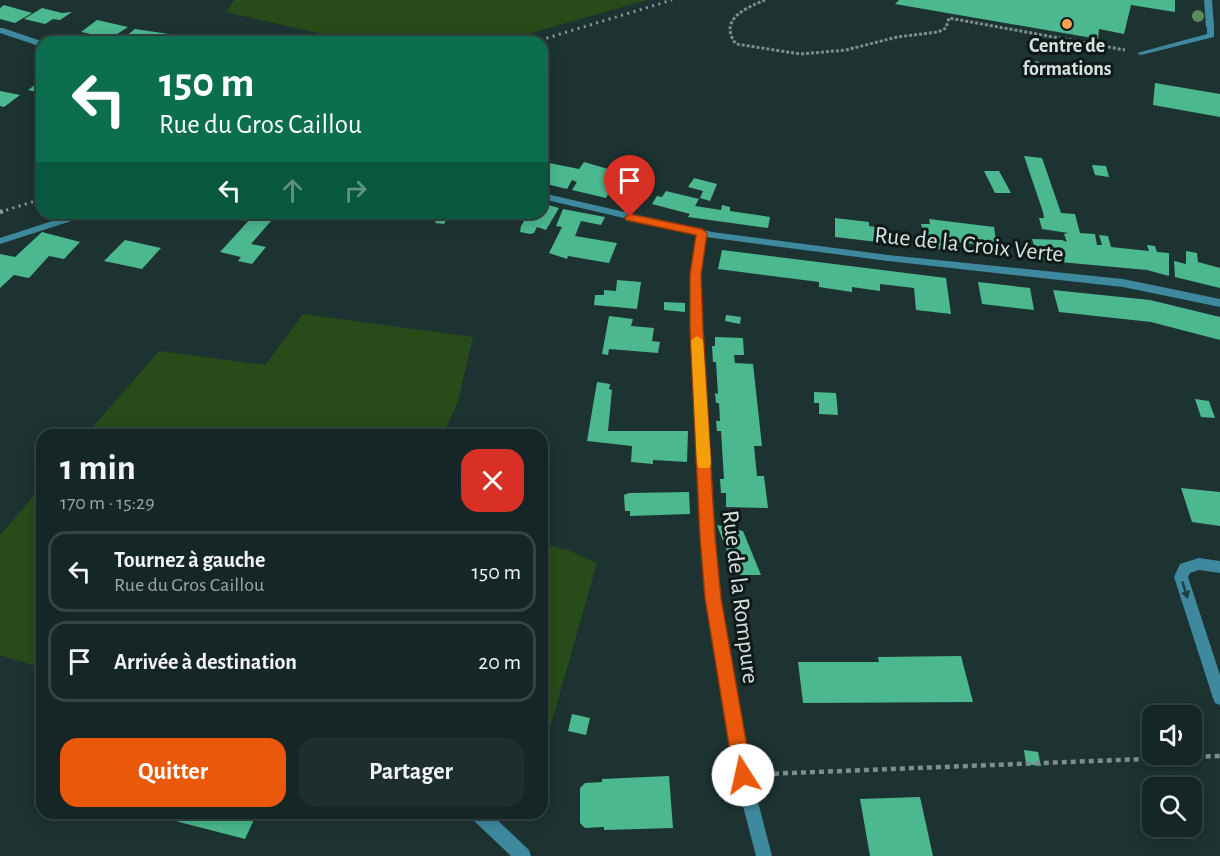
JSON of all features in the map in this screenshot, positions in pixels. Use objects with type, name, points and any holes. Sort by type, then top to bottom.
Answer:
[{"type":"street","points":[[1141,53],[1211,35],[1208,0]]},
{"type":"street","points":[[0,30],[36,42]]},
{"type":"street","name":"Rue de la Croix Verte","points":[[548,197],[707,234],[888,258],[1123,283],[1220,303]]},
{"type":"street","points":[[0,241],[68,219]]},
{"type":"street","name":"Rue de la Rompure","points":[[707,234],[696,275],[696,328],[713,598],[743,775],[764,856]]},
{"type":"street","points":[[1220,567],[1199,564],[1185,568],[1181,577],[1220,698]]},
{"type":"street","points":[[484,819],[524,856]]},
{"type":"path","points":[[765,0],[740,11],[730,31],[730,38],[736,44],[793,54],[846,50],[897,37],[938,32],[946,28],[948,18],[1141,53]]},
{"type":"path","points":[[743,775],[1220,756]]},
{"type":"green space","points":[[234,0],[647,0],[521,36],[330,36],[226,12]]},
{"type":"green space","points":[[303,314],[473,337],[458,401],[446,429],[91,429],[159,351],[265,365]]},
{"type":"green space","points":[[36,493],[36,666],[0,655],[0,535]]},
{"type":"green space","points":[[548,545],[568,550],[597,563],[548,735]]},
{"type":"building","name":"Centre de formations","points":[[899,0],[1175,0],[1175,12],[1131,5],[1124,34],[1099,29],[1098,39],[895,4]]},
{"type":"building","points":[[4,5],[32,13],[15,23],[0,19],[0,8]]},
{"type":"building","points":[[42,8],[62,13],[72,12],[60,20],[53,19],[45,24],[24,19]]},
{"type":"building","points":[[97,20],[128,27],[114,36],[81,32]]},
{"type":"building","points":[[135,29],[169,34],[167,36],[126,36]]},
{"type":"building","points":[[1035,61],[1048,64],[1051,75],[1038,74]]},
{"type":"building","points":[[1155,83],[1220,94],[1220,117],[1153,105]]},
{"type":"building","points":[[36,84],[36,92],[28,90]]},
{"type":"building","points":[[0,91],[20,95],[4,107],[0,106]]},
{"type":"building","points":[[1024,156],[1042,158],[1061,213],[1075,214],[1080,233],[1095,234],[1097,245],[1102,245],[1099,235],[1108,236],[1111,247],[1149,251],[1147,245],[1155,246],[1157,252],[1169,253],[1169,276],[1147,270],[1038,260],[1032,239],[1067,242],[1064,234],[1068,233],[1042,229],[1039,218],[1044,218],[1043,212]]},
{"type":"building","points":[[584,162],[615,171],[605,185],[612,187],[606,198],[572,190],[577,182],[572,180],[567,189],[548,184],[549,163],[579,169]]},
{"type":"building","points":[[1092,165],[1106,166],[1109,177],[1095,175]]},
{"type":"building","points":[[984,171],[999,171],[1011,193],[995,193]]},
{"type":"building","points":[[694,178],[717,184],[710,201],[700,198],[703,191],[688,187]]},
{"type":"building","points":[[666,191],[699,199],[695,206],[721,210],[722,205],[730,207],[730,211],[770,217],[768,228],[688,217],[690,214],[652,204],[657,196],[662,197]]},
{"type":"building","points":[[548,205],[559,208],[546,230],[537,227],[534,233],[530,234],[520,232],[525,219],[548,219]]},
{"type":"building","points":[[563,209],[605,217],[601,225],[581,221],[575,236],[617,243],[609,263],[568,256],[567,259],[549,253],[562,227],[556,226]]},
{"type":"building","points":[[835,218],[869,222],[869,226],[881,228],[882,237],[902,239],[903,245],[835,237]]},
{"type":"building","points":[[250,219],[273,219],[251,244],[266,247],[252,264],[238,261],[241,257],[220,252]]},
{"type":"building","points":[[437,219],[447,219],[444,224],[435,223]]},
{"type":"building","points":[[929,219],[994,227],[997,246],[942,241],[945,250],[928,248],[921,224],[930,224]]},
{"type":"building","points":[[42,232],[80,242],[64,259],[49,256],[29,278],[14,275],[0,288],[0,254],[15,257]]},
{"type":"building","points":[[125,240],[161,248],[142,269],[104,261]]},
{"type":"building","points":[[722,250],[946,278],[951,314],[916,310],[914,288],[880,284],[880,291],[852,287],[852,292],[819,287],[819,282],[718,269]]},
{"type":"building","points":[[1186,251],[1197,253],[1198,262],[1220,268],[1220,288],[1175,277],[1174,261],[1186,264]]},
{"type":"building","points":[[617,280],[641,282],[637,309],[594,305],[595,295],[604,295],[604,290],[616,291]]},
{"type":"building","points":[[978,282],[1030,288],[1034,310],[982,304]]},
{"type":"building","points":[[1053,290],[1150,300],[1220,317],[1220,340],[1151,322],[1059,312]]},
{"type":"building","points":[[664,302],[685,303],[685,312],[664,310]]},
{"type":"building","points":[[726,315],[741,317],[740,324],[725,321]]},
{"type":"building","points":[[609,316],[633,319],[631,326],[654,328],[652,341],[660,342],[658,353],[609,349],[608,355],[602,354]]},
{"type":"building","points":[[715,337],[743,338],[744,355],[734,355],[735,363],[753,364],[762,446],[754,446],[757,476],[764,476],[768,508],[726,507],[726,493],[721,493],[720,479],[724,479],[721,431],[717,431],[716,421],[720,421],[719,403],[716,403],[715,393],[718,394],[716,362],[713,362],[712,346],[715,346]]},
{"type":"building","points":[[597,382],[610,384],[609,389],[612,390],[608,431],[688,431],[687,462],[653,460],[653,464],[631,462],[632,446],[587,441]]},
{"type":"building","points":[[814,392],[836,393],[838,415],[819,414],[819,403],[814,403]]},
{"type":"building","points":[[1195,399],[1209,401],[1215,418],[1201,417]]},
{"type":"building","points":[[1181,488],[1220,492],[1220,526],[1192,522]]},
{"type":"building","points":[[689,492],[690,514],[630,516],[630,511],[625,511],[624,495],[629,493]]},
{"type":"building","points":[[717,525],[743,531],[761,575],[736,575]]},
{"type":"building","points":[[961,656],[973,702],[803,703],[798,662],[879,662],[878,657]]},
{"type":"building","points":[[572,714],[590,718],[586,735],[568,731]]},
{"type":"building","points":[[1024,750],[1038,752],[1041,766],[1026,764]]},
{"type":"building","points":[[669,776],[673,828],[604,830],[604,827],[585,828],[580,823],[580,788],[585,783],[602,782],[602,779]]},
{"type":"building","points":[[920,797],[933,856],[870,856],[860,799]]},
{"type":"building","points":[[172,819],[254,819],[245,839]]},
{"type":"railway","points":[[548,38],[672,0]]},
{"type":"railway","points":[[3,211],[0,212],[36,201]]},
{"type":"slow traffic","points":[[697,340],[704,464]]},
{"type":"place","name":"Centre de formations","points":[[1067,24]]},
{"type":"route","points":[[630,217],[702,233],[699,240],[696,275],[696,328],[708,537],[713,598],[743,775]]}]
